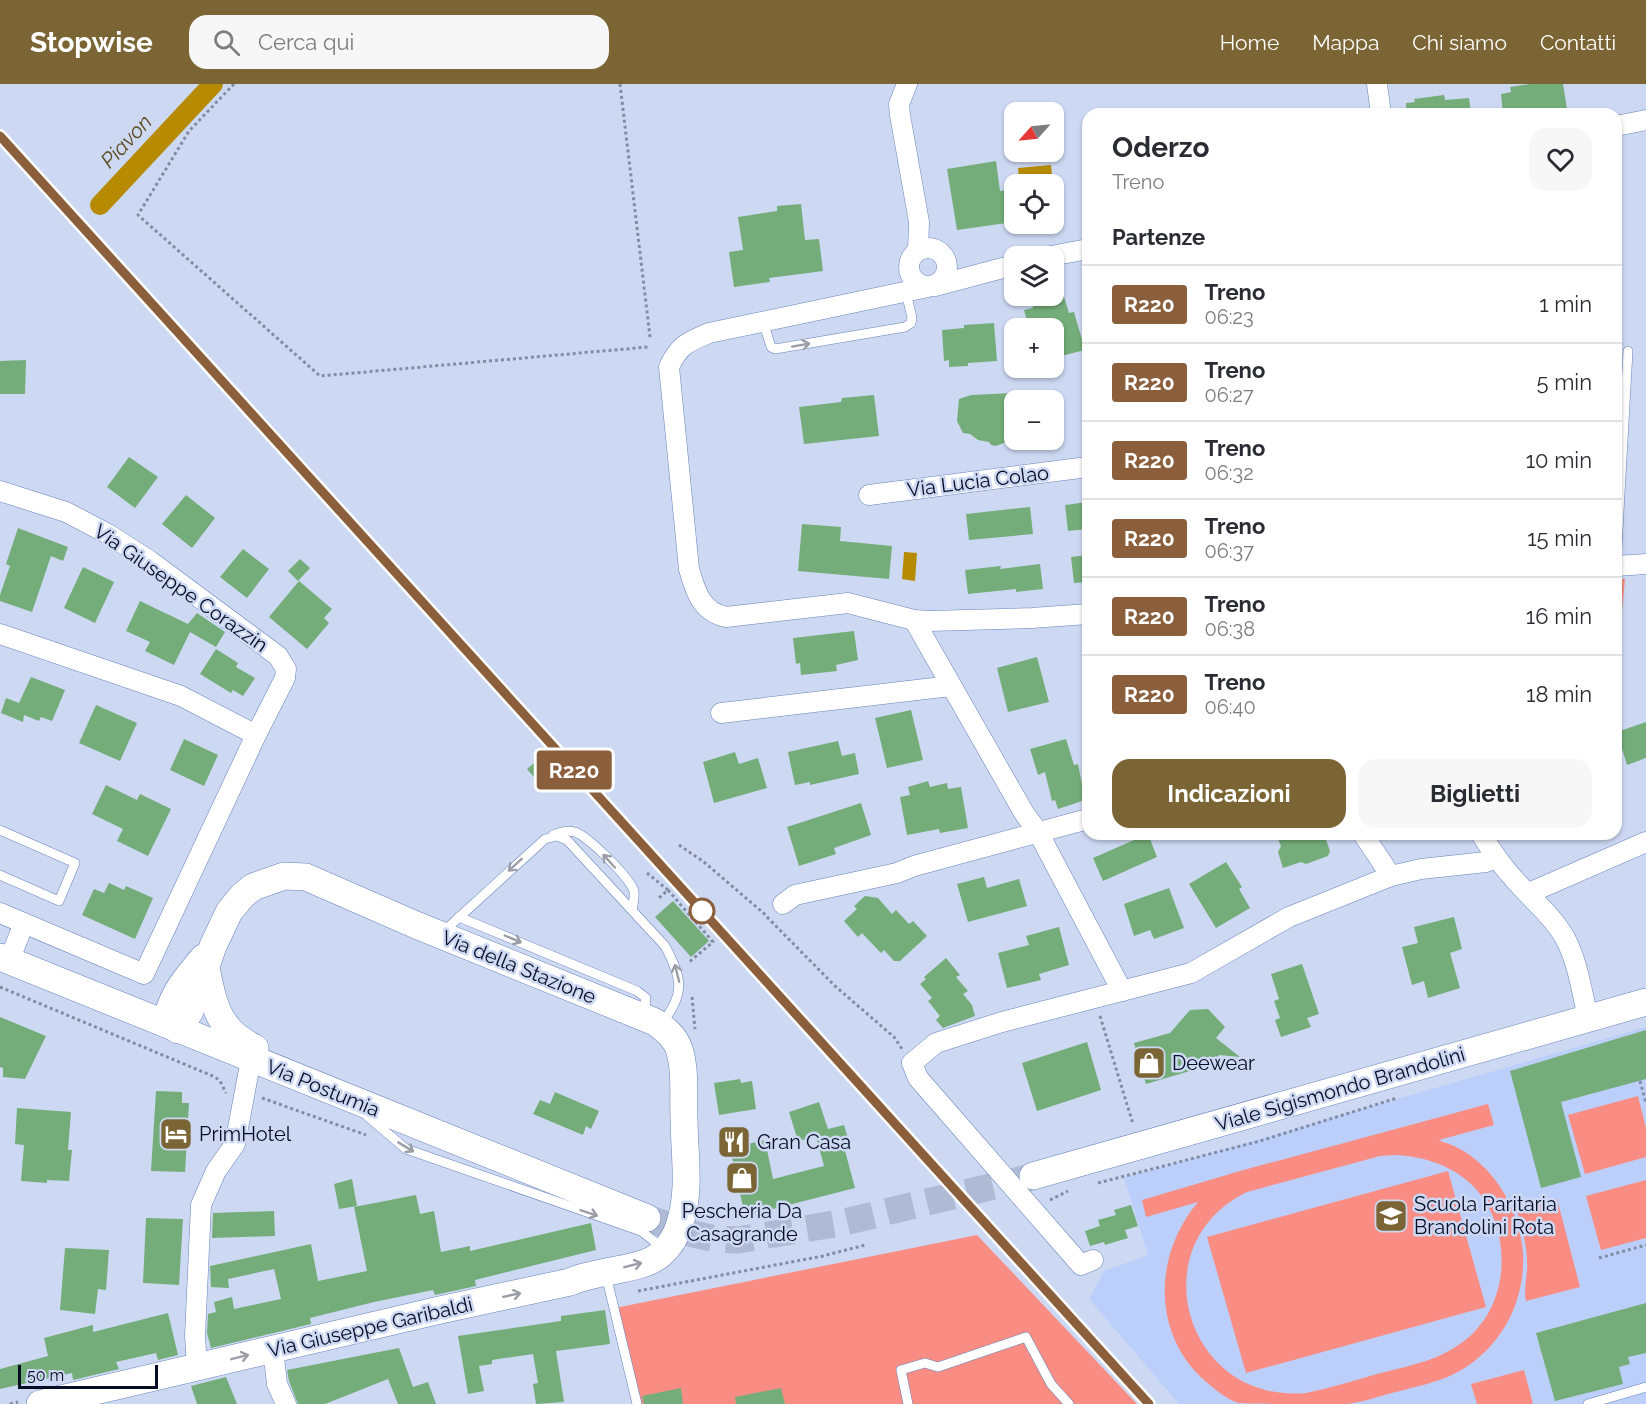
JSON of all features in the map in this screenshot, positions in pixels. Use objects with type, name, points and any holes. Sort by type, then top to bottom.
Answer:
[{"type":"street","points":[[907,84],[899,104],[919,222],[933,253],[947,272],[944,278],[932,286]]},
{"type":"street","points":[[1377,84],[1380,108]]},
{"type":"street","points":[[1622,125],[1646,120]]},
{"type":"street","points":[[1064,254],[1082,250]]},
{"type":"street","points":[[908,283],[909,260],[933,253],[969,271],[985,271]]},
{"type":"street","points":[[1004,267],[932,286],[908,283],[885,296],[709,333],[683,345],[675,353],[669,367],[689,568],[700,600],[716,615],[726,617],[848,603],[914,620],[1032,618],[1082,614]]},
{"type":"street","name":"Via Lucia Colao","points":[[869,495],[1082,468]]},
{"type":"street","name":"Via Giuseppe Corazzin","points":[[0,491],[66,512],[108,534],[150,561],[278,656],[286,669],[285,678],[144,974],[0,913]]},
{"type":"street","points":[[1622,566],[1646,564]]},
{"type":"street","points":[[914,620],[1024,813],[1038,832],[1122,991]]},
{"type":"street","points":[[0,634],[181,696],[256,735]]},
{"type":"street","points":[[721,713],[951,686]]},
{"type":"street","points":[[783,904],[795,895],[897,873],[914,866],[1082,821]]},
{"type":"street","points":[[1367,840],[1391,876]]},
{"type":"street","points":[[1485,840],[1496,858],[1556,924],[1566,940],[1588,1018]]},
{"type":"street","points":[[1529,893],[1646,842]]},
{"type":"street","points":[[1093,1260],[1081,1265],[918,1078],[912,1063],[936,1043],[1002,1022],[1191,973],[1289,917],[1391,876],[1421,869],[1486,862],[1496,858]]},
{"type":"street","name":"Via della Stazione","points":[[172,1027],[190,1011],[209,956],[229,912],[253,887],[284,876],[306,877],[449,926],[650,1021],[675,1040],[682,1062],[685,1196],[681,1223],[672,1242],[660,1255]]},
{"type":"street","points":[[5,959],[24,923]]},
{"type":"street","points":[[209,956],[215,1007],[227,1029],[240,1041],[258,1050],[290,1074]]},
{"type":"street","name":"Via della Stazione","points":[[172,1027],[172,1002],[178,988],[209,956]]},
{"type":"street","name":"Via Postumia","points":[[5,959],[647,1218]]},
{"type":"street","points":[[112,1002],[152,996],[183,982]]},
{"type":"street","name":"Viale Sigismondo Brandolini","points":[[1033,1176],[1646,1002]]},
{"type":"street","points":[[197,1367],[195,1336],[201,1205],[216,1171],[235,1144],[251,1059]]},
{"type":"street","name":"Via Giuseppe Garibaldi","points":[[40,1404],[440,1310],[570,1282],[581,1277],[608,1284],[638,1264],[660,1255]]},
{"type":"street","points":[[273,1349],[278,1384],[286,1404]]},
{"type":"lane","points":[[763,321],[771,348],[775,349],[905,327],[911,323],[912,318],[908,283]]},
{"type":"lane","points":[[1622,458],[1628,351]]},
{"type":"lane","points":[[0,830],[75,863],[59,901],[0,875]]},
{"type":"lane","points":[[449,926],[545,839],[560,832],[573,831],[590,839],[629,883],[634,893],[632,910]]},
{"type":"lane","points":[[545,839],[557,836],[567,840],[665,946],[676,967],[680,986],[673,1009],[650,1021]]},
{"type":"lane","points":[[345,1096],[406,1149],[641,1232],[654,1241],[660,1255]]},
{"type":"lane","points":[[608,1284],[637,1404]]},
{"type":"lane","points":[[908,1404],[901,1370],[925,1363],[938,1367],[1026,1337],[1051,1384],[1069,1404]]},
{"type":"lane","points":[[1588,1404],[1646,1387]]},
{"type":"path","points":[[234,84],[189,131],[138,214],[320,376],[648,347]]},
{"type":"path","points":[[620,84],[650,337]]},
{"type":"path","points":[[679,846],[704,862],[767,917],[835,986],[894,1037],[912,1063]]},
{"type":"path","points":[[647,873],[668,891],[713,942],[686,965]]},
{"type":"path","points":[[659,898],[668,891]]},
{"type":"path","points":[[767,917],[783,904]]},
{"type":"path","points":[[0,987],[215,1077],[220,1081],[227,1096]]},
{"type":"path","points":[[1095,998],[1133,1124]]},
{"type":"path","points":[[1640,1081],[1646,1103]]},
{"type":"path","points":[[254,1105],[262,1098],[373,1137]]},
{"type":"path","points":[[1092,1185],[1268,1138]]},
{"type":"path","points":[[1031,1209],[1069,1191]]},
{"type":"path","points":[[608,1284],[823,1256],[865,1245]]},
{"type":"path","points":[[1599,1258],[1646,1245]]},
{"type":"shaded area","points":[[1051,165],[1052,174],[1019,174],[1018,168]]},
{"type":"shaded area","points":[[904,552],[917,553],[915,581],[902,579]]},
{"type":"shaded area","points":[[1622,579],[1625,579],[1622,611]]},
{"type":"shaded area","name":"Scuola Paritaria Brandolini Rota","points":[[1646,1027],[1646,1404],[1179,1404],[1089,1299],[1104,1271],[1148,1255],[1124,1178]]},
{"type":"shaded area","points":[[1638,1096],[1646,1128],[1646,1157],[1585,1174],[1568,1115]]},
{"type":"shaded area","points":[[1488,1104],[1494,1125],[1439,1140],[1470,1155],[1494,1178],[1503,1191],[1517,1221],[1523,1253],[1523,1272],[1520,1290],[1506,1325],[1483,1354],[1452,1375],[1366,1400],[1348,1404],[1239,1403],[1221,1394],[1187,1362],[1175,1340],[1167,1317],[1165,1293],[1167,1269],[1173,1245],[1183,1223],[1198,1202],[1146,1217],[1142,1200]],"holes":[[[1380,1156],[1408,1156],[1449,1168],[1467,1180],[1487,1205],[1496,1223],[1502,1264],[1493,1304],[1483,1322],[1459,1345],[1437,1357],[1306,1393],[1264,1390],[1231,1374],[1206,1348],[1191,1316],[1186,1281],[1194,1247],[1214,1216],[1247,1192]]]},
{"type":"shaded area","points":[[1448,1171],[1486,1307],[1246,1373],[1207,1237]]},
{"type":"shaded area","points":[[1646,1180],[1646,1238],[1601,1250],[1586,1196]]},
{"type":"shaded area","points":[[1557,1199],[1580,1287],[1526,1301],[1527,1255],[1517,1210]]},
{"type":"shaded area","points":[[977,1235],[1137,1404],[635,1404],[615,1308]]},
{"type":"shaded area","points":[[1524,1370],[1533,1404],[1477,1404],[1471,1384]]},
{"type":"building","points":[[1530,84],[1563,84],[1567,108],[1502,108],[1501,94],[1511,92],[1510,87]]},
{"type":"building","points":[[1444,95],[1445,100],[1469,98],[1470,108],[1406,108],[1406,103],[1415,102],[1414,99]]},
{"type":"building","points":[[996,161],[1000,191],[1004,190],[1004,223],[957,230],[947,169]]},
{"type":"building","points":[[801,204],[805,240],[819,239],[823,271],[769,278],[770,282],[734,287],[729,252],[743,250],[738,217],[777,211],[777,206]]},
{"type":"building","points":[[1064,297],[1069,313],[1074,312],[1082,340],[1082,351],[1064,355],[1064,318],[1026,318],[1024,310],[1033,308],[1033,306],[1064,306]]},
{"type":"building","points":[[994,323],[997,361],[949,367],[949,360],[944,361],[942,330],[964,328],[964,325]]},
{"type":"building","points":[[26,360],[25,394],[0,394],[0,361]]},
{"type":"building","points":[[1004,393],[1004,443],[996,446],[991,445],[989,442],[963,433],[957,421],[959,399],[971,395]]},
{"type":"building","points":[[874,395],[879,436],[804,444],[799,407],[841,402],[842,398]]},
{"type":"building","points":[[129,457],[158,477],[135,508],[107,487]]},
{"type":"building","points":[[186,495],[215,518],[192,548],[162,524]]},
{"type":"building","points":[[1082,503],[1082,530],[1068,531],[1065,505]]},
{"type":"building","points":[[1030,507],[1033,534],[969,540],[966,514]]},
{"type":"building","points":[[802,524],[841,527],[840,541],[892,546],[889,579],[798,571]]},
{"type":"building","points":[[18,528],[68,547],[63,561],[51,556],[32,612],[0,601],[10,566],[6,564]]},
{"type":"building","points":[[243,549],[269,569],[247,598],[220,577]]},
{"type":"building","points":[[1082,556],[1082,582],[1074,583],[1071,557]]},
{"type":"building","points":[[300,559],[310,568],[298,581],[288,571]]},
{"type":"building","points":[[1040,564],[1043,589],[968,594],[965,570]]},
{"type":"building","points":[[83,567],[114,582],[95,623],[64,608]]},
{"type":"building","points":[[299,581],[332,609],[324,618],[329,623],[307,649],[269,617]]},
{"type":"building","points":[[140,601],[188,624],[197,613],[225,632],[216,647],[190,632],[174,665],[145,651],[150,642],[126,631]]},
{"type":"building","points":[[854,631],[858,660],[836,665],[837,671],[801,675],[800,663],[796,664],[793,638]]},
{"type":"building","points":[[216,649],[238,663],[236,667],[255,678],[243,696],[233,690],[231,693],[200,674]]},
{"type":"building","points":[[1037,657],[1049,702],[1008,712],[997,668]]},
{"type":"building","points":[[31,677],[65,690],[52,721],[41,717],[39,721],[24,715],[23,722],[1,713],[6,698],[19,703]]},
{"type":"building","points":[[96,705],[137,723],[120,761],[79,743]]},
{"type":"building","points":[[911,710],[923,760],[887,768],[875,718]]},
{"type":"building","points":[[1646,722],[1646,758],[1627,765],[1622,748],[1622,730]]},
{"type":"building","points":[[184,739],[218,755],[204,786],[170,770]]},
{"type":"building","points":[[1066,739],[1074,765],[1078,764],[1082,801],[1058,809],[1055,800],[1052,801],[1045,772],[1038,775],[1030,749]]},
{"type":"building","points":[[838,741],[842,756],[855,753],[859,774],[810,785],[810,782],[795,785],[788,752]]},
{"type":"building","points":[[735,752],[739,764],[758,758],[767,788],[714,803],[703,762]]},
{"type":"building","points":[[540,758],[556,776],[542,787],[527,769]]},
{"type":"building","points":[[928,781],[930,787],[947,783],[948,789],[961,787],[968,828],[940,833],[939,829],[907,835],[900,797],[910,795],[908,787]]},
{"type":"building","points":[[106,785],[137,800],[140,794],[171,809],[148,856],[117,841],[123,829],[92,814]]},
{"type":"building","points":[[861,803],[871,835],[834,848],[836,854],[799,866],[787,827]]},
{"type":"building","points":[[1134,840],[1150,840],[1157,857],[1103,881],[1093,858]]},
{"type":"building","points":[[1278,840],[1326,840],[1330,851],[1328,856],[1306,864],[1301,862],[1283,868],[1278,852],[1281,846]]},
{"type":"building","points":[[1226,862],[1242,887],[1239,889],[1250,908],[1216,928],[1189,884]]},
{"type":"building","points":[[984,877],[987,888],[1019,879],[1027,906],[968,922],[957,884]]},
{"type":"building","points":[[109,883],[124,890],[126,886],[153,898],[135,939],[82,915],[94,889],[104,893]]},
{"type":"building","points":[[1169,888],[1184,928],[1154,939],[1150,930],[1134,936],[1124,904]]},
{"type":"building","points":[[865,896],[878,898],[892,914],[896,910],[909,924],[913,921],[927,936],[900,961],[894,961],[884,950],[881,953],[862,933],[858,937],[844,921],[857,909],[854,906]]},
{"type":"building","points":[[673,901],[709,941],[691,957],[655,917]]},
{"type":"building","points":[[1454,917],[1462,949],[1450,953],[1460,988],[1428,998],[1424,981],[1412,985],[1402,947],[1418,943],[1414,927]]},
{"type":"building","points":[[1059,927],[1069,965],[1039,974],[1041,980],[1007,988],[998,953],[1029,945],[1026,936]]},
{"type":"building","points":[[946,958],[960,975],[956,977],[968,991],[963,994],[972,1005],[975,1016],[943,1028],[936,1020],[940,1016],[928,1001],[932,998],[920,984],[926,979],[924,977]]},
{"type":"building","points":[[1302,964],[1319,1014],[1307,1018],[1311,1027],[1281,1037],[1275,1020],[1280,1018],[1274,1001],[1279,999],[1271,974]]},
{"type":"building","points":[[1208,1009],[1225,1027],[1216,1038],[1240,1057],[1219,1055],[1205,1070],[1200,1068],[1146,1084],[1134,1043],[1170,1033],[1190,1010]]},
{"type":"building","points":[[0,1017],[46,1036],[25,1079],[3,1077],[3,1068],[0,1067]]},
{"type":"building","points":[[1646,1030],[1646,1079],[1561,1102],[1581,1177],[1541,1188],[1510,1071]]},
{"type":"building","points":[[1087,1042],[1101,1090],[1037,1111],[1022,1063]]},
{"type":"building","points":[[740,1079],[741,1083],[752,1081],[756,1109],[719,1115],[714,1083]]},
{"type":"building","points":[[156,1091],[182,1092],[182,1103],[189,1103],[185,1172],[151,1171]]},
{"type":"building","points":[[555,1092],[599,1111],[591,1129],[586,1126],[583,1135],[533,1114],[540,1100],[550,1104]]},
{"type":"building","points":[[819,1102],[828,1129],[844,1125],[850,1145],[844,1147],[855,1188],[745,1216],[730,1148],[765,1140],[773,1179],[824,1166],[816,1137],[798,1141],[789,1112]]},
{"type":"building","points":[[17,1108],[71,1112],[68,1150],[72,1150],[69,1181],[47,1180],[47,1183],[21,1181],[24,1145],[15,1144]]},
{"type":"building","points":[[352,1179],[357,1206],[339,1209],[334,1184]]},
{"type":"building","points":[[416,1195],[420,1214],[434,1211],[441,1252],[470,1246],[470,1251],[591,1223],[596,1250],[475,1280],[476,1286],[435,1295],[433,1290],[374,1302],[310,1318],[311,1324],[211,1348],[207,1333],[208,1314],[216,1312],[214,1302],[232,1297],[234,1309],[281,1299],[274,1269],[228,1279],[229,1288],[211,1287],[210,1266],[311,1244],[318,1281],[367,1271],[354,1207]]},
{"type":"building","points":[[1131,1205],[1138,1226],[1125,1230],[1128,1238],[1105,1245],[1104,1242],[1090,1246],[1085,1231],[1100,1226],[1098,1220],[1116,1215],[1114,1210]]},
{"type":"building","points":[[274,1211],[275,1236],[212,1238],[213,1213]]},
{"type":"building","points":[[146,1218],[183,1219],[179,1285],[143,1283]]},
{"type":"building","points":[[65,1248],[109,1250],[106,1290],[98,1289],[95,1314],[60,1310]]},
{"type":"building","points":[[1646,1303],[1646,1353],[1628,1357],[1630,1364],[1619,1367],[1623,1384],[1555,1401],[1536,1333]]},
{"type":"building","points":[[605,1310],[610,1344],[556,1351],[564,1402],[536,1404],[533,1384],[538,1383],[533,1354],[492,1360],[492,1364],[479,1366],[484,1391],[468,1394],[458,1336],[561,1321],[561,1316]]},
{"type":"building","points":[[168,1313],[178,1355],[158,1360],[156,1353],[116,1362],[119,1369],[73,1380],[72,1373],[0,1389],[0,1369],[48,1356],[44,1338],[93,1325],[93,1332]]},
{"type":"building","points":[[399,1348],[413,1387],[428,1382],[436,1404],[398,1404],[388,1379],[325,1404],[298,1404],[287,1370]]},
{"type":"building","points":[[226,1377],[237,1404],[197,1404],[191,1386]]},
{"type":"building","points":[[681,1388],[683,1404],[644,1404],[642,1396]]},
{"type":"building","points":[[781,1388],[785,1404],[736,1404],[735,1397]]},
{"type":"waterway","name":"Piavon","points":[[100,205],[213,84]]},
{"type":"tunnel","points":[[647,1218],[693,1234],[715,1239],[738,1240],[840,1223],[1032,1177]]},
{"type":"railway","points":[[0,136],[1148,1404]]},
{"type":"train","name":"R220","points":[[0,136],[1149,1404]]},
{"type":"place","name":"Deewear","points":[[1149,1063]]},
{"type":"place","name":"PrimHotel","points":[[176,1134]]},
{"type":"place","name":"Gran Casa","points":[[734,1142]]},
{"type":"place","name":"Pescheria Da Casagrande","points":[[742,1178]]},
{"type":"place","name":"Scuola Paritaria Brandolini Rota","points":[[1391,1216]]}]
